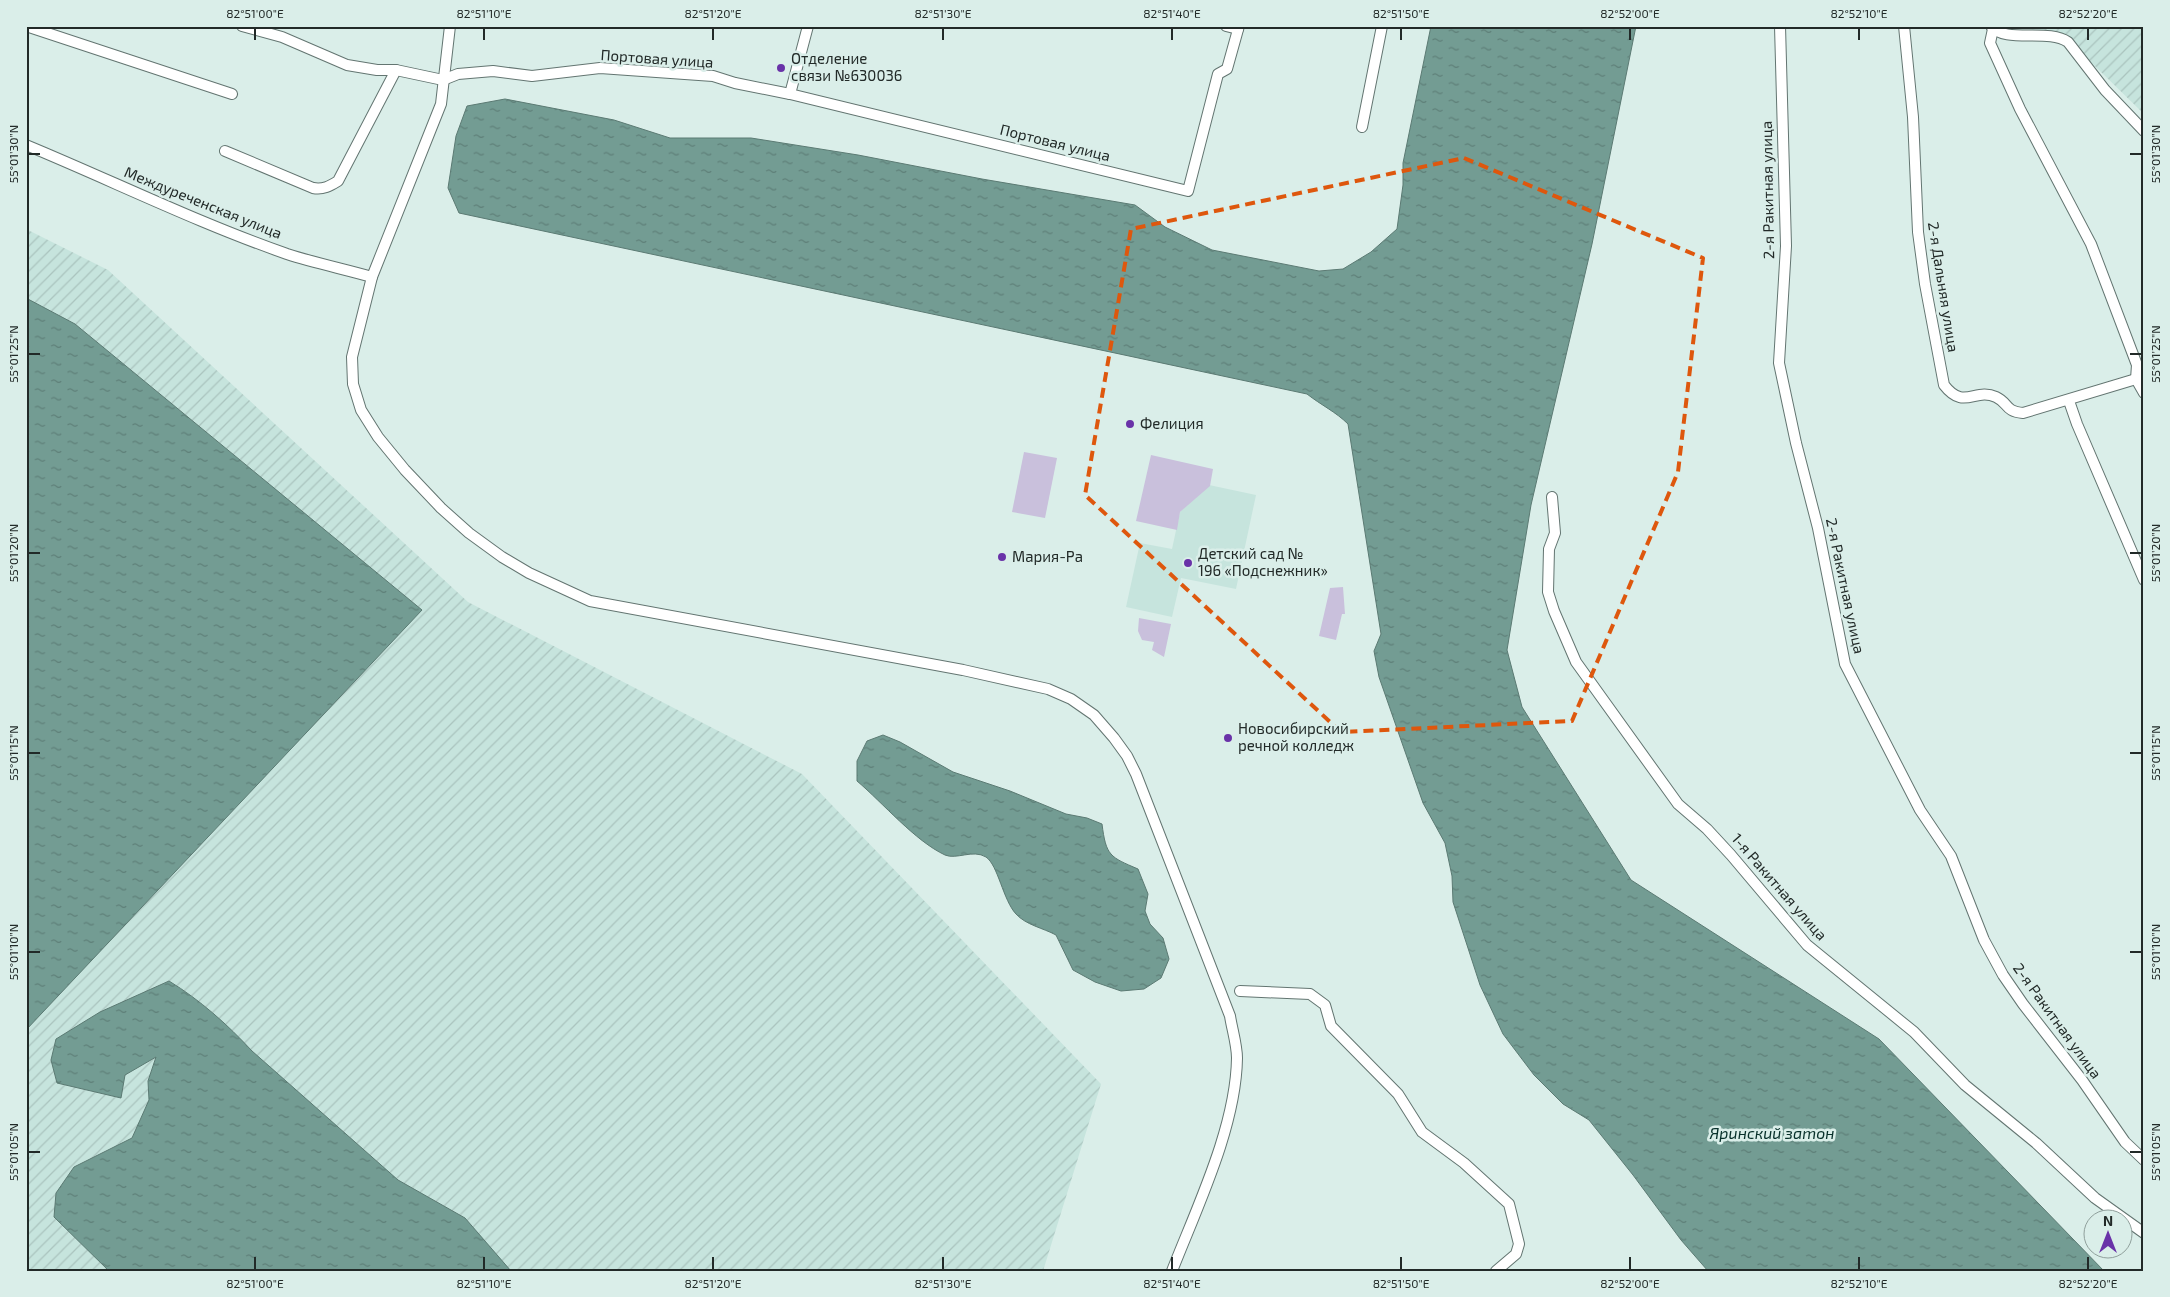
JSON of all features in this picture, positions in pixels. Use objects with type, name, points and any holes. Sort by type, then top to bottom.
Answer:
[{"type":"street","points":[[26,26],[232,94]]},
{"type":"street","name":"Портовая улица","points":[[242,26],[282,37],[347,65],[377,70],[396,70],[443,80],[458,74],[493,71],[532,76],[600,68],[713,76],[735,83],[790,94],[1188,190],[1218,74],[1227,69],[1238,28]]},
{"type":"street","points":[[450,26],[441,104],[372,276],[352,357],[353,384],[361,410],[389,450],[441,508],[469,533],[502,557],[529,573],[590,601],[963,670],[1048,689],[1071,699],[1094,715],[1127,756],[1136,774],[1230,1016],[1237,1057],[1230,1110],[1218,1153],[1172,1271]]},
{"type":"street","points":[[790,94],[808,26]]},
{"type":"street","points":[[1226,26],[1238,28]]},
{"type":"street","points":[[1362,127],[1382,26]]},
{"type":"street","name":"2-я Ракитная улица","points":[[1780,26],[1786,246],[1779,363],[1796,443],[1818,528],[1846,664],[1920,810],[1951,856],[1984,940],[2003,975],[2082,1080],[2125,1142],[2144,1160]]},
{"type":"street","name":"2-я Дальняя улица","points":[[1904,26],[1913,117],[1918,232],[1925,284],[1944,385],[1955,397],[1964,399],[1984,395],[1996,397],[2012,412],[2023,413],[2069,401]]},
{"type":"street","points":[[2144,131],[2105,90],[2068,42],[2060,37],[2004,34],[1992,28],[1990,43],[2020,109],[2090,244],[2137,364],[2136,379],[2144,393]]},
{"type":"street","points":[[225,151],[313,188],[329,187],[338,181],[396,70]]},
{"type":"street","name":"Междуреченская улица","points":[[26,145],[151,200],[250,240],[289,254],[372,276]]},
{"type":"street","points":[[2136,379],[2069,401],[2077,424],[2144,580]]},
{"type":"street","name":"1-я Ракитная улица","points":[[1552,497],[1555,533],[1549,549],[1548,592],[1554,611],[1576,662],[1678,804],[1707,829],[1731,855],[1807,945],[1914,1032],[1965,1085],[2036,1143],[2096,1198],[2144,1233]]},
{"type":"street","points":[[1240,991],[1310,994],[1325,1005],[1331,1026],[1398,1094],[1422,1132],[1464,1163],[1509,1204],[1519,1244],[1516,1254],[1496,1271]]},
{"type":"highlighted area","points":[[1464,158],[1703,258],[1678,472],[1572,721],[1341,732],[1085,495],[1131,229]]},
{"type":"shaded area","points":[[1997,26],[2144,26],[2144,114],[2060,32]]},
{"type":"shaded area","points":[[26,229],[108,270],[468,602],[802,774],[1101,1084],[1043,1271],[26,1271]]},
{"type":"shaded area","points":[[1024,452],[1057,458],[1045,518],[1012,512]]},
{"type":"shaded area","points":[[1151,455],[1213,469],[1210,486],[1180,512],[1177,530],[1136,521]]},
{"type":"shaded area","name":"Детский сад № 196 «Подснежник»","points":[[1209,485],[1256,495],[1236,589],[1181,578],[1172,617],[1126,607],[1140,543],[1172,549],[1180,512]]},
{"type":"shaded area","points":[[1343,587],[1345,614],[1342,614],[1336,640],[1319,636],[1330,588]]},
{"type":"shaded area","points":[[1139,618],[1171,624],[1164,657],[1152,650],[1154,642],[1142,640],[1138,631]]},
{"type":"water","name":"Яринский затон","points":[[1431,26],[1636,26],[1592,244],[1531,505],[1507,650],[1522,707],[1631,880],[1879,1039],[2082,1248],[2082,1260],[2093,1260],[2104,1271],[1708,1271],[1681,1240],[1589,1120],[1563,1104],[1534,1075],[1503,1034],[1480,985],[1453,902],[1452,876],[1445,843],[1423,803],[1379,677],[1374,651],[1381,634],[1348,424],[1307,394],[459,213],[448,188],[456,136],[467,106],[505,99],[614,120],[670,138],[751,138],[858,155],[982,179],[1135,205],[1165,227],[1212,250],[1319,271],[1343,269],[1371,252],[1397,229],[1403,185],[1403,163]]},
{"type":"water","points":[[26,298],[75,324],[422,610],[26,1030]]},
{"type":"water","points":[[883,735],[900,742],[953,772],[1010,791],[1066,814],[1087,818],[1102,824],[1105,843],[1111,854],[1115,858],[1138,869],[1148,894],[1145,911],[1150,924],[1163,938],[1169,959],[1161,978],[1144,989],[1121,991],[1095,982],[1073,970],[1056,935],[1020,918],[1011,908],[994,867],[986,857],[976,854],[945,855],[922,841],[857,781],[857,761],[867,741]]},
{"type":"water","points":[[169,981],[213,1013],[252,1051],[398,1180],[465,1218],[511,1271],[109,1271],[54,1217],[56,1193],[74,1167],[132,1138],[149,1100],[148,1081],[156,1057],[125,1075],[121,1098],[57,1083],[51,1060],[56,1039],[100,1012]]},
{"type":"place","name":"Отделение связи №630036","points":[[781,68]]},
{"type":"place","name":"Фелиция","points":[[1130,424]]},
{"type":"place","name":"Мария-Ра","points":[[1002,557]]},
{"type":"place","name":"Детский сад № 196 «Подснежник»","points":[[1188,563]]},
{"type":"place","name":"Новосибирский речной колледж","points":[[1228,738]]}]
